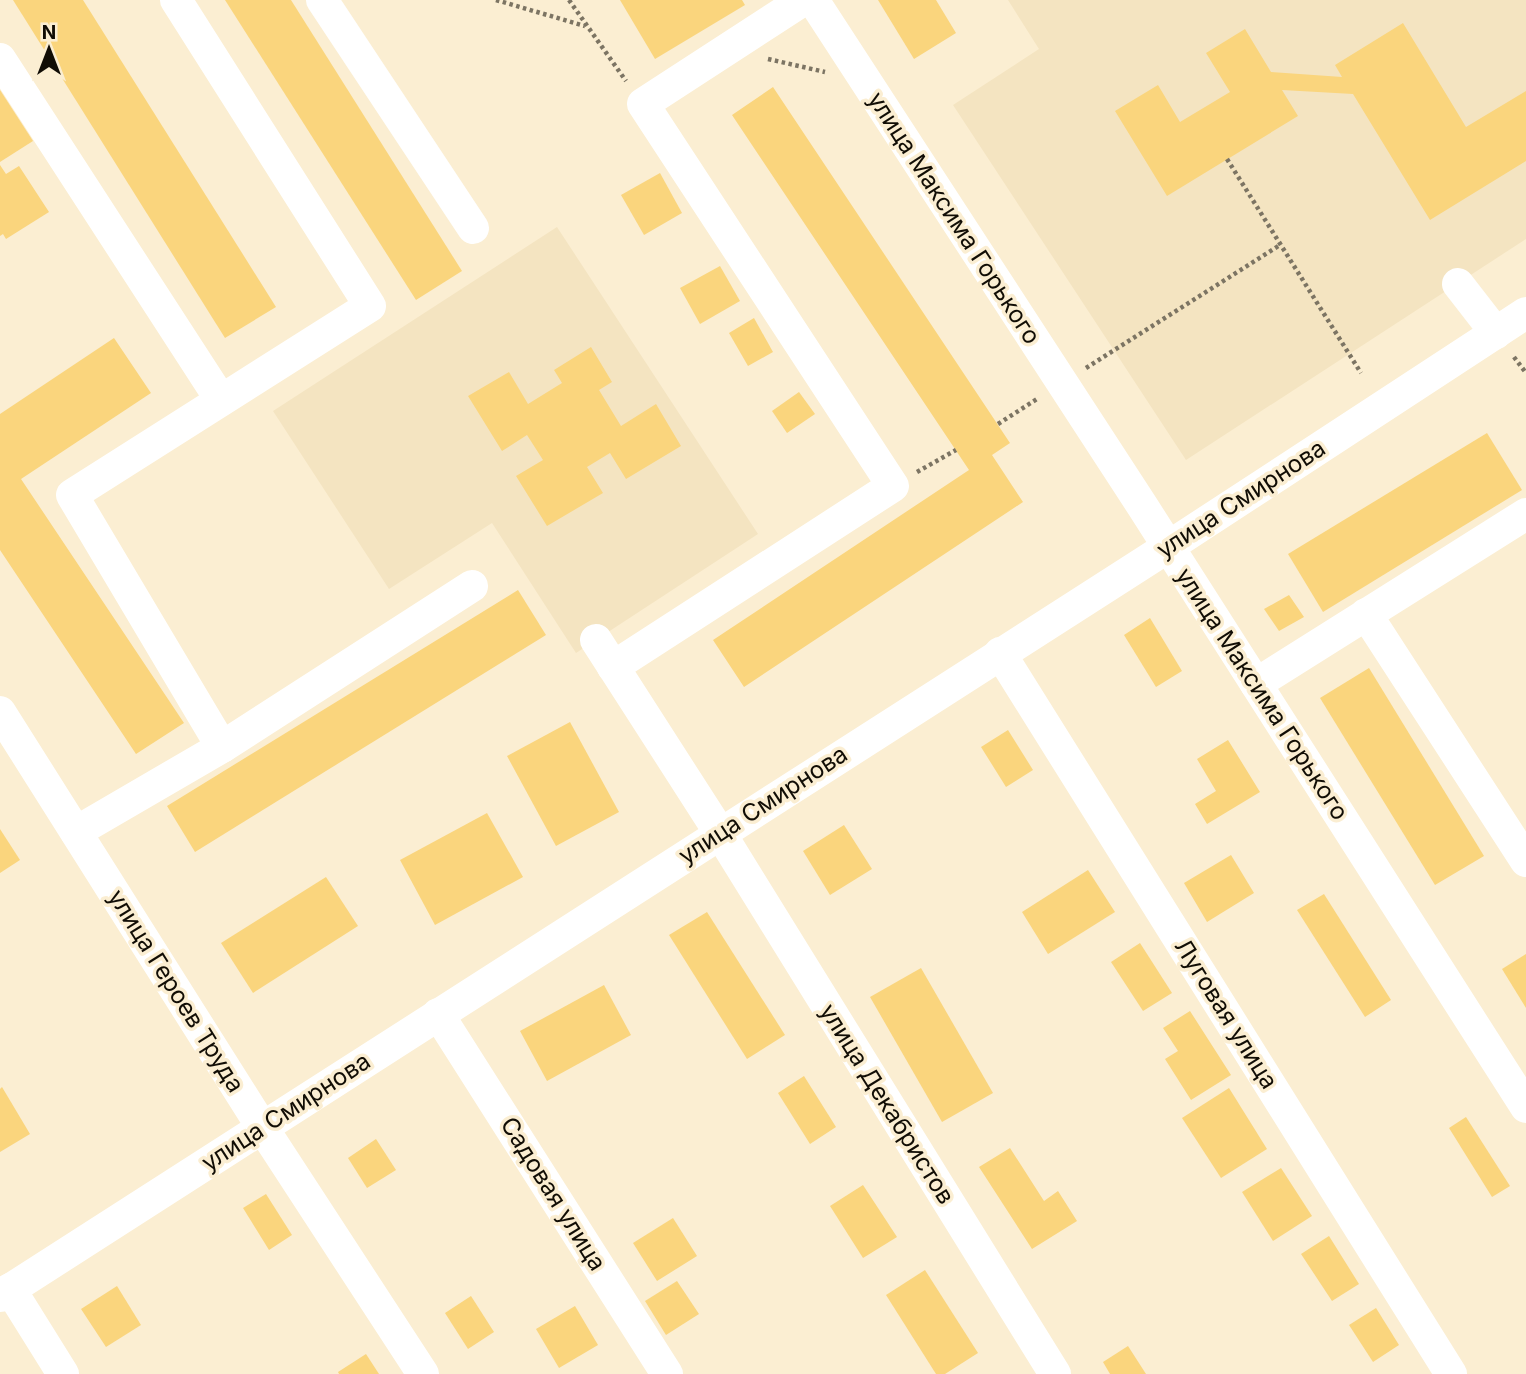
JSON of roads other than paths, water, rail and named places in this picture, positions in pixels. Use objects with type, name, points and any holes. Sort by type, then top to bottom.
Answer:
[{"type":"street","points":[[176,0],[370,306],[72,495],[222,747]]},
{"type":"street","points":[[322,0],[473,228]]},
{"type":"street","points":[[614,667],[892,486],[643,104],[803,0]]},
{"type":"street","name":"улица Максима Горького","points":[[813,0],[1168,547],[1526,1107]]},
{"type":"street","points":[[0,59],[221,400]]},
{"type":"street","points":[[1458,284],[1496,332]]},
{"type":"street","name":"улица Смирнова","points":[[5,1293],[1168,547],[1526,313]]},
{"type":"street","points":[[1256,684],[1526,514]]},
{"type":"street","points":[[76,832],[222,747],[472,586]]},
{"type":"street","points":[[1366,614],[1526,861]]},
{"type":"street","name":"улица Декабристов","points":[[596,639],[720,833],[1055,1374]]},
{"type":"street","name":"Луговая улица","points":[[1000,653],[1451,1374]]},
{"type":"street","name":"улица Героев Труда","points":[[5,729],[76,832],[262,1127],[423,1374]]},
{"type":"street","name":"Садовая улица","points":[[438,1014],[667,1374]]},
{"type":"street","points":[[5,1293],[63,1374]]}]
